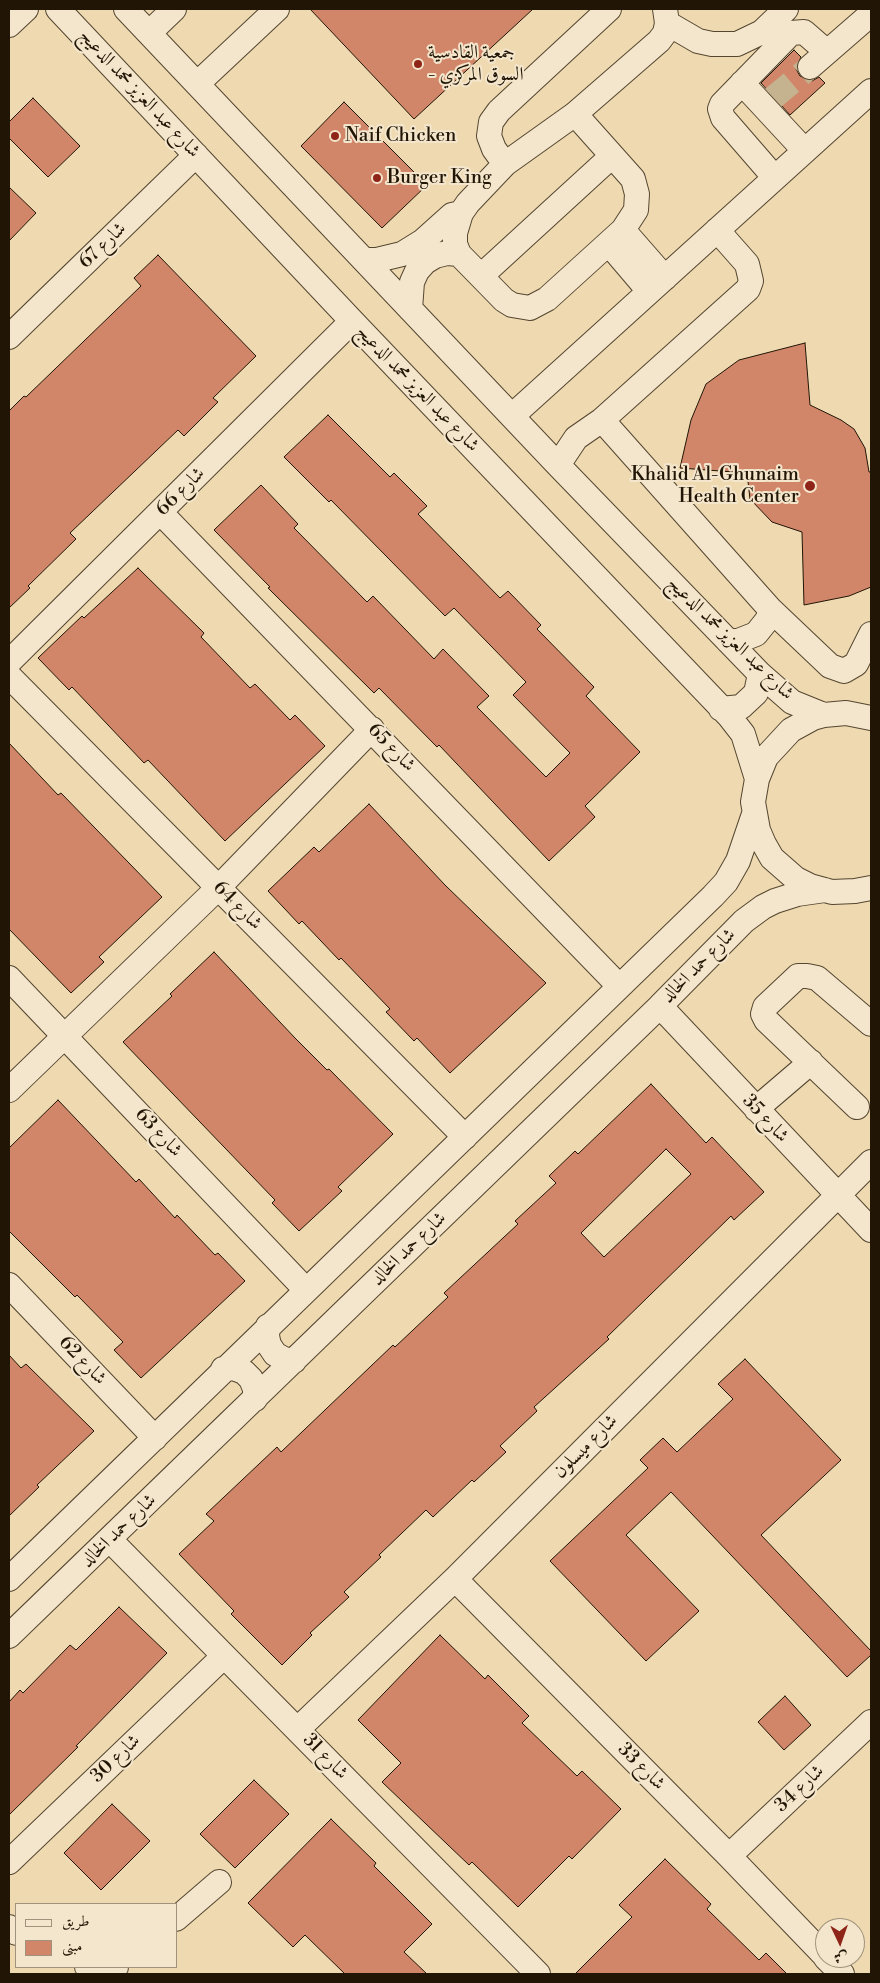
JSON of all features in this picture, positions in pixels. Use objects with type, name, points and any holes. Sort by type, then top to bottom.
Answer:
[{"type":"street","points":[[9,25],[26,9]]},
{"type":"street","name":"شارع عبد العزيز محمد الدعيج","points":[[58,9],[352,322],[721,709],[742,734],[757,779]]},
{"type":"street","name":"شارع عبد العزيز محمد الدعيج","points":[[126,9],[558,465],[760,674],[792,702],[824,715]]},
{"type":"street","points":[[149,33],[174,9]]},
{"type":"street","points":[[197,84],[277,9]]},
{"type":"street","points":[[506,164],[494,149],[489,136],[491,122],[499,111],[609,9]]},
{"type":"street","points":[[666,16],[698,40],[712,44],[737,44],[762,32],[786,9]]},
{"type":"street","points":[[775,178],[721,113],[722,104],[791,33],[804,32],[818,59],[871,14]]},
{"type":"street","points":[[575,114],[633,179],[637,194],[636,210],[616,237],[546,299],[530,308],[512,305],[459,254],[455,233],[461,213],[468,203],[506,164],[575,114],[659,41],[665,33],[666,16]]},
{"type":"street","points":[[742,83],[768,102],[805,151]]},
{"type":"street","points":[[512,416],[871,91]]},
{"type":"street","name":"شارع 67","points":[[9,337],[196,155]]},
{"type":"street","points":[[481,276],[612,156]]},
{"type":"street","points":[[365,260],[378,260],[402,254],[423,241],[452,215],[461,213]]},
{"type":"street","points":[[558,465],[576,438],[602,420],[748,289],[750,281],[747,264],[717,230]]},
{"type":"street","points":[[616,237],[657,284]]},
{"type":"street","points":[[410,309],[412,282],[417,271],[425,262],[435,256],[447,253],[459,254]]},
{"type":"street","name":"شارع 66","points":[[9,662],[352,322]]},
{"type":"street","points":[[602,420],[770,609],[837,670],[844,671],[856,664],[870,642]]},
{"type":"street","name":"شارع 65","points":[[160,512],[619,986]]},
{"type":"street","points":[[728,641],[738,641],[756,634],[768,618],[770,609]]},
{"type":"street","points":[[721,709],[741,707],[756,693],[760,674]]},
{"type":"street","name":"شارع 64","points":[[9,676],[465,1137]]},
{"type":"street","points":[[9,1579],[726,882],[744,850],[754,814],[754,791],[757,779],[766,757],[782,738],[801,723],[824,715],[846,713],[870,717]]},
{"type":"street","points":[[9,1090],[219,887],[372,729]]},
{"type":"street","points":[[754,814],[764,844],[772,858],[796,879],[832,891],[871,900]]},
{"type":"street","name":"شارع حمد الخالد","points":[[9,1636],[660,1006],[744,922],[763,907],[787,896],[871,888]]},
{"type":"street","points":[[857,1107],[766,1020],[763,1014],[765,1008],[798,976],[817,978],[871,1024]]},
{"type":"street","name":"شارع 63","points":[[9,978],[306,1290]]},
{"type":"street","name":"شارع 35","points":[[660,1006],[871,1230]]},
{"type":"street","points":[[756,1109],[811,1062]]},
{"type":"street","name":"شارع ميسلون","points":[[298,1729],[455,1580],[871,1162]]},
{"type":"street","name":"شارع 62","points":[[9,1285],[155,1438]]},
{"type":"street","points":[[268,1326],[268,1340],[275,1354],[284,1359],[294,1360]]},
{"type":"street","points":[[223,1369],[233,1368],[248,1375],[255,1389],[255,1399]]},
{"type":"street","name":"شارع 31","points":[[110,1540],[538,1974]]},
{"type":"street","name":"شارع 33","points":[[455,1580],[730,1856],[815,1945]]},
{"type":"street","name":"شارع 30","points":[[9,1862],[224,1656]]},
{"type":"street","name":"شارع 34","points":[[730,1856],[871,1722]]},
{"type":"street","points":[[178,1917],[219,1882]]},
{"type":"street","points":[[93,1968],[108,1968]]},
{"type":"building","name":"جمعية القادسية - السوق المركزي","points":[[310,9],[533,9],[414,119]]},
{"type":"building","points":[[794,50],[801,57],[796,69],[800,76],[812,81],[819,77],[825,83],[790,115],[761,83]]},
{"type":"building","points":[[33,98],[80,146],[48,177],[9,138],[9,122]]},
{"type":"building","name":"Burger King","points":[[344,102],[427,185],[382,228],[301,146]]},
{"type":"building","points":[[9,187],[36,213],[9,241]]},
{"type":"building","points":[[158,255],[256,356],[213,398],[218,402],[184,436],[178,430],[70,533],[76,539],[28,586],[30,588],[9,608],[9,411],[24,396],[26,397],[141,286],[134,278]]},
{"type":"building","name":"Khalid Al-Ghunaim Health Center","points":[[805,343],[810,405],[841,420],[854,429],[865,448],[869,472],[871,472],[871,587],[849,596],[804,605],[802,532],[772,522],[750,499],[747,473],[680,468],[691,420],[706,384],[739,360]]},
{"type":"building","points":[[328,415],[390,477],[394,473],[427,506],[418,514],[500,598],[508,591],[541,625],[537,629],[594,687],[586,696],[640,752],[585,806],[595,817],[549,861],[439,745],[437,747],[379,688],[374,693],[268,588],[270,587],[214,530],[261,485],[298,524],[294,528],[367,602],[373,596],[434,659],[443,649],[489,696],[477,707],[546,777],[570,753],[513,695],[526,682],[454,608],[445,616],[331,500],[329,502],[284,457]]},
{"type":"building","points":[[138,568],[204,633],[201,637],[250,688],[255,684],[290,720],[295,715],[325,746],[225,841],[148,760],[144,763],[72,687],[69,690],[38,658],[82,616],[84,618]]},
{"type":"building","points":[[9,743],[58,795],[61,793],[162,897],[99,957],[104,962],[71,993],[9,929]]},
{"type":"building","points":[[369,804],[445,885],[546,983],[450,1073],[417,1038],[414,1041],[386,1012],[390,1009],[341,958],[339,960],[302,921],[299,924],[268,891],[314,847],[319,852]]},
{"type":"building","points":[[214,952],[295,1038],[327,1070],[329,1069],[393,1134],[338,1187],[342,1191],[299,1231],[272,1203],[275,1200],[123,1042],[172,996],[170,994]]},
{"type":"building","points":[[651,1084],[706,1143],[712,1137],[764,1192],[734,1220],[731,1216],[607,1337],[609,1339],[534,1407],[537,1411],[500,1446],[506,1452],[474,1482],[472,1480],[433,1517],[426,1510],[379,1555],[381,1557],[344,1592],[349,1597],[310,1633],[312,1635],[282,1665],[231,1614],[234,1611],[179,1554],[214,1521],[206,1514],[277,1447],[281,1452],[393,1345],[395,1347],[448,1297],[444,1293],[518,1224],[515,1221],[556,1183],[549,1176],[575,1151],[578,1154]],"holes":[[[666,1149],[691,1174],[604,1257],[581,1233]]]},
{"type":"building","points":[[58,1100],[136,1182],[139,1179],[175,1218],[177,1215],[215,1255],[218,1253],[245,1281],[141,1378],[114,1350],[123,1342],[77,1295],[75,1297],[9,1231],[9,1148]]},
{"type":"building","points":[[9,1355],[21,1368],[26,1364],[94,1431],[37,1485],[39,1487],[9,1516]]},
{"type":"building","points":[[745,1359],[841,1460],[761,1535],[871,1651],[871,1655],[847,1677],[671,1492],[626,1535],[699,1611],[646,1661],[550,1561],[648,1468],[640,1460],[663,1438],[677,1452],[733,1399],[718,1384]]},
{"type":"building","points":[[119,1607],[167,1653],[76,1746],[78,1747],[9,1815],[9,1702],[20,1690],[23,1693],[70,1645],[76,1650]]},
{"type":"building","points":[[440,1635],[485,1679],[488,1675],[529,1716],[522,1723],[577,1776],[582,1771],[621,1809],[572,1859],[569,1856],[518,1907],[472,1862],[469,1865],[382,1782],[401,1763],[358,1720]]},
{"type":"building","points":[[785,1696],[811,1725],[784,1750],[758,1722]]},
{"type":"building","points":[[254,1780],[289,1814],[235,1868],[200,1834]]},
{"type":"building","points":[[112,1804],[150,1841],[101,1890],[64,1853]]},
{"type":"building","points":[[331,1819],[376,1863],[374,1866],[432,1924],[404,1952],[427,1974],[345,1974],[305,1935],[293,1947],[248,1903]]},
{"type":"building","points":[[665,1859],[711,1904],[707,1909],[759,1960],[766,1953],[787,1974],[575,1974],[632,1917],[619,1905]]},
{"type":"tunnel","points":[[773,98],[810,67]]},
{"type":"place","name":"جمعية القادسية - السوق المركزي","points":[[418,64]]},
{"type":"place","name":"Naif Chicken","points":[[335,136]]},
{"type":"place","name":"Burger King","points":[[377,178]]},
{"type":"place","name":"Khalid Al-Ghunaim Health Center","points":[[810,486]]}]
